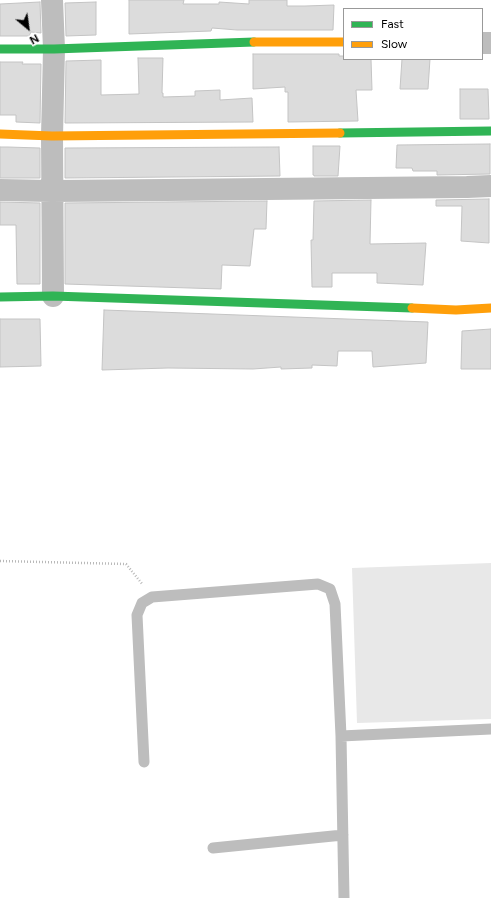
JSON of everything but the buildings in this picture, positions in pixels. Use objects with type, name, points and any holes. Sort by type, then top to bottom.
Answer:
[{"type":"street","points":[[52,0],[54,49],[52,136],[53,296]]},
{"type":"street","points":[[0,49],[54,49],[249,42],[343,42]]},
{"type":"street","points":[[0,134],[52,136],[234,135],[491,131]]},
{"type":"street","points":[[0,190],[52,191],[467,188],[491,186]]},
{"type":"street","points":[[0,297],[53,296],[456,310],[491,308]]},
{"type":"lane","points":[[144,762],[137,615],[142,603],[152,597],[318,584],[330,589],[335,604],[341,736],[344,898]]},
{"type":"lane","points":[[341,736],[491,729]]},
{"type":"lane","points":[[213,848],[343,835]]},
{"type":"path","points":[[0,561],[126,564],[152,597]]},
{"type":"shaded area","points":[[491,563],[491,719],[357,723],[352,568]]},
{"type":"traffic: fast","points":[[0,49],[54,49],[254,42]]},
{"type":"traffic: fast","points":[[340,133],[491,131]]},
{"type":"traffic: fast","points":[[0,297],[53,296],[412,308]]},
{"type":"traffic: slow","points":[[254,42],[343,42]]},
{"type":"traffic: slow","points":[[0,134],[52,136],[340,133]]},
{"type":"traffic: slow","points":[[412,308],[456,310],[491,308]]}]
